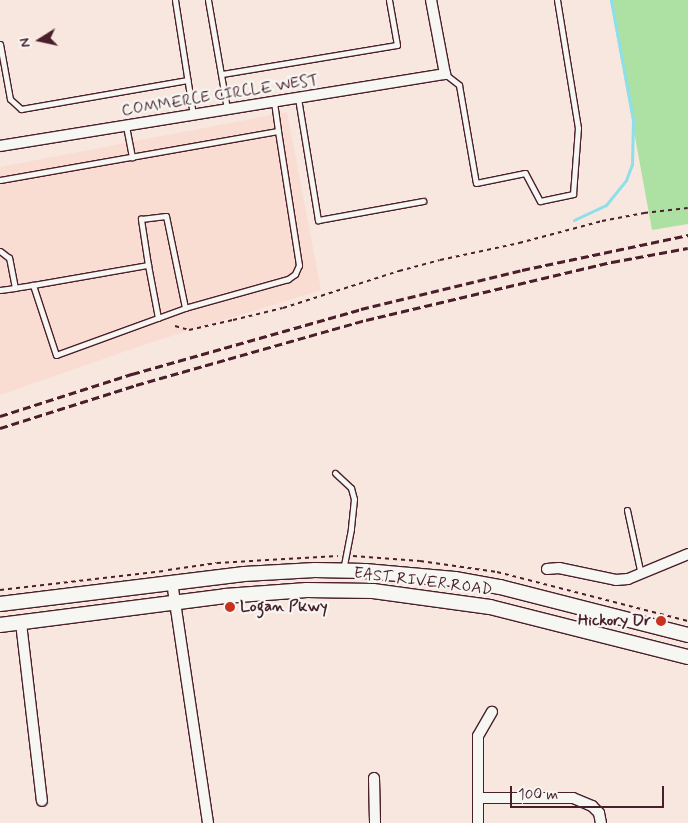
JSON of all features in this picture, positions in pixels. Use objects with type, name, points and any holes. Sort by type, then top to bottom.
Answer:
[{"type":"main road","name":"EAST RIVER ROAD","points":[[0,604],[172,582],[285,571],[412,574],[473,582],[688,635]]},
{"type":"main road","name":"EAST RIVER ROAD","points":[[0,625],[225,596],[307,590],[386,593],[456,601],[511,611],[688,657]]},
{"type":"street","points":[[432,0],[445,74]]},
{"type":"street","name":"COMMERCE CIRCLE WEST","points":[[0,146],[445,74]]},
{"type":"street","points":[[547,569],[559,568],[616,580],[641,575],[688,554]]},
{"type":"street","points":[[172,582],[208,823]]},
{"type":"street","points":[[21,623],[42,801]]},
{"type":"street","points":[[478,823],[478,736],[492,712]]},
{"type":"street","points":[[374,778],[374,823]]},
{"type":"street","points":[[478,798],[572,798],[592,806],[599,813],[601,823]]},
{"type":"lane","points":[[174,0],[193,115]]},
{"type":"lane","points":[[208,0],[227,110]]},
{"type":"lane","points":[[222,74],[397,45],[389,0]]},
{"type":"lane","points":[[445,74],[459,85],[476,182],[526,173],[540,202],[573,194],[578,128],[557,0]]},
{"type":"lane","points":[[0,44],[10,99],[21,109],[187,80]]},
{"type":"lane","points":[[298,98],[318,220],[423,201]]},
{"type":"lane","points":[[33,285],[56,355],[185,308],[288,279],[295,274],[299,265],[274,102]]},
{"type":"lane","points":[[126,126],[132,157]]},
{"type":"lane","points":[[0,180],[278,131]]},
{"type":"lane","points":[[158,318],[141,219],[166,216],[185,308]]},
{"type":"lane","points":[[0,250],[9,258],[15,288]]},
{"type":"lane","points":[[0,290],[148,264]]},
{"type":"lane","points":[[335,473],[351,488],[354,499],[351,529],[343,571]]},
{"type":"lane","points":[[627,510],[641,575]]},
{"type":"path","points":[[175,326],[189,330],[283,308],[398,271],[440,260],[519,243],[611,219],[688,208]]},
{"type":"shaded area","points":[[287,112],[321,290],[149,343],[0,395],[0,167]]},
{"type":"green space","points":[[610,0],[688,0],[688,224],[652,230]]},
{"type":"waterway","points":[[574,220],[606,205],[626,180],[632,164],[633,119],[611,0]]},
{"type":"railway","points":[[0,416],[132,374],[361,309],[522,270],[688,235]]},
{"type":"railway","points":[[0,428],[136,385],[366,320],[612,262],[688,248]]},
{"type":"place","name":"Logan Pkwy","points":[[230,607]]},
{"type":"place","name":"Hickory Dr","points":[[661,621]]}]
